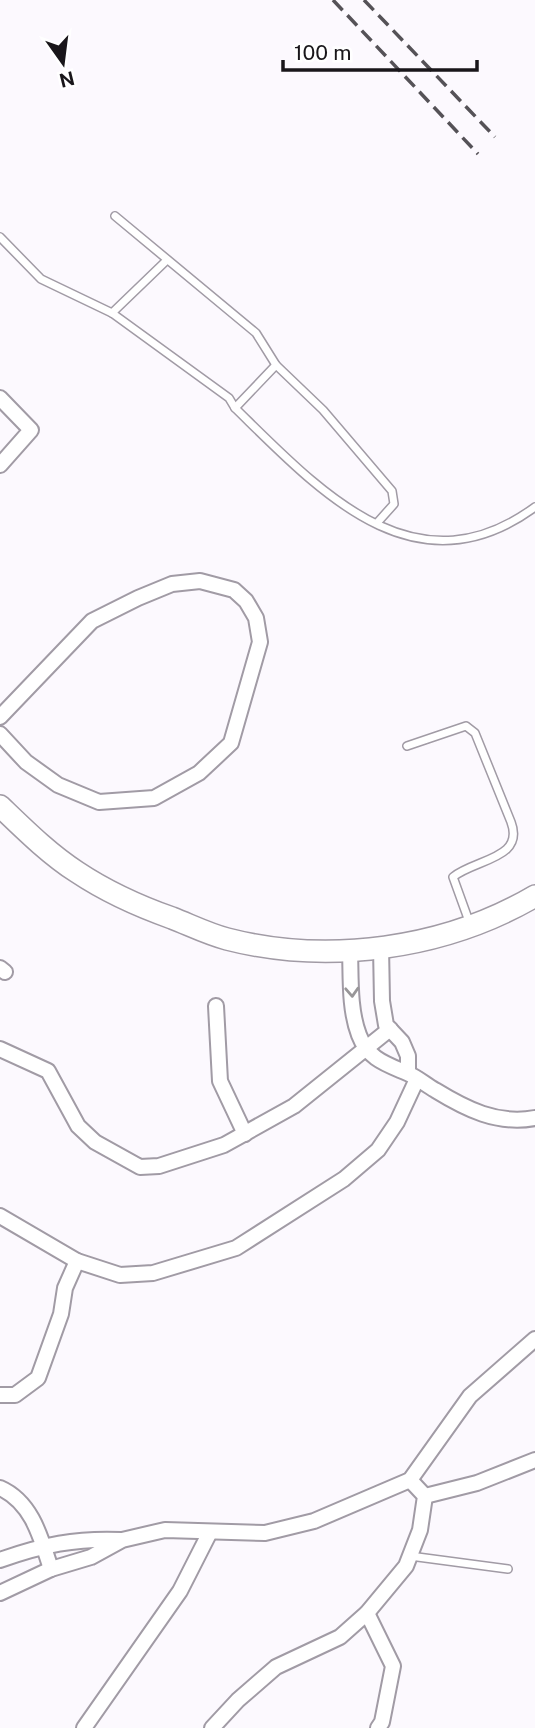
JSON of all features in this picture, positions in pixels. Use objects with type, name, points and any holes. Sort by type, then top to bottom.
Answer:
[{"type":"street","points":[[0,398],[31,430],[0,465]]},
{"type":"street","points":[[0,717],[92,621],[173,584],[200,581],[234,590],[246,601],[256,618],[260,642],[231,743],[199,773],[154,797],[99,802],[58,785],[26,761],[0,734]]},
{"type":"street","points":[[0,806],[75,871],[127,901],[226,939],[284,949],[350,950],[421,941],[471,925],[535,896]]},
{"type":"street","points":[[0,1216],[77,1261],[120,1275],[153,1273],[236,1248],[344,1179],[378,1150],[397,1122],[412,1076],[402,1042],[386,1024],[382,1001],[381,947]]},
{"type":"street","points":[[350,950],[353,1006],[359,1034],[375,1059],[412,1076],[465,1109],[492,1118],[535,1118]]},
{"type":"street","points":[[216,1006],[220,1082],[245,1134]]},
{"type":"street","points":[[0,1049],[48,1071],[78,1125],[95,1142],[140,1167],[159,1166],[245,1134],[294,1106],[390,1029]]},
{"type":"street","points":[[0,1395],[15,1395],[38,1378],[61,1314],[65,1288],[77,1261]]},
{"type":"street","points":[[0,1560],[43,1546],[88,1539],[122,1540],[165,1530],[265,1533],[314,1521],[410,1480],[470,1396],[535,1339]]},
{"type":"street","points":[[425,1496],[477,1483],[535,1460]]},
{"type":"street","points":[[410,1480],[425,1496]]},
{"type":"street","points":[[0,1488],[12,1493],[24,1506],[51,1569]]},
{"type":"street","points":[[212,1728],[238,1700],[276,1667],[340,1637],[367,1614],[406,1566],[420,1530],[425,1496]]},
{"type":"street","points":[[84,1728],[180,1591],[210,1532]]},
{"type":"street","points":[[0,1592],[51,1569],[91,1557],[122,1540]]},
{"type":"street","points":[[367,1614],[393,1666],[382,1722],[378,1728]]},
{"type":"lane","points":[[115,216],[256,333],[276,365],[323,410],[392,491],[394,504],[377,523]]},
{"type":"lane","points":[[0,237],[41,279],[112,313],[229,398],[235,408],[306,478],[344,507],[392,531],[422,539],[452,541],[496,530],[535,507]]},
{"type":"lane","points":[[112,313],[167,260]]},
{"type":"lane","points":[[235,408],[276,365]]},
{"type":"lane","points":[[407,746],[466,726],[475,733],[512,822],[516,834],[506,852],[453,877],[471,925]]},
{"type":"lane","points":[[410,1556],[508,1569]]},
{"type":"railway","points":[[333,0],[478,154]]},
{"type":"railway","points":[[364,0],[495,137]]}]
